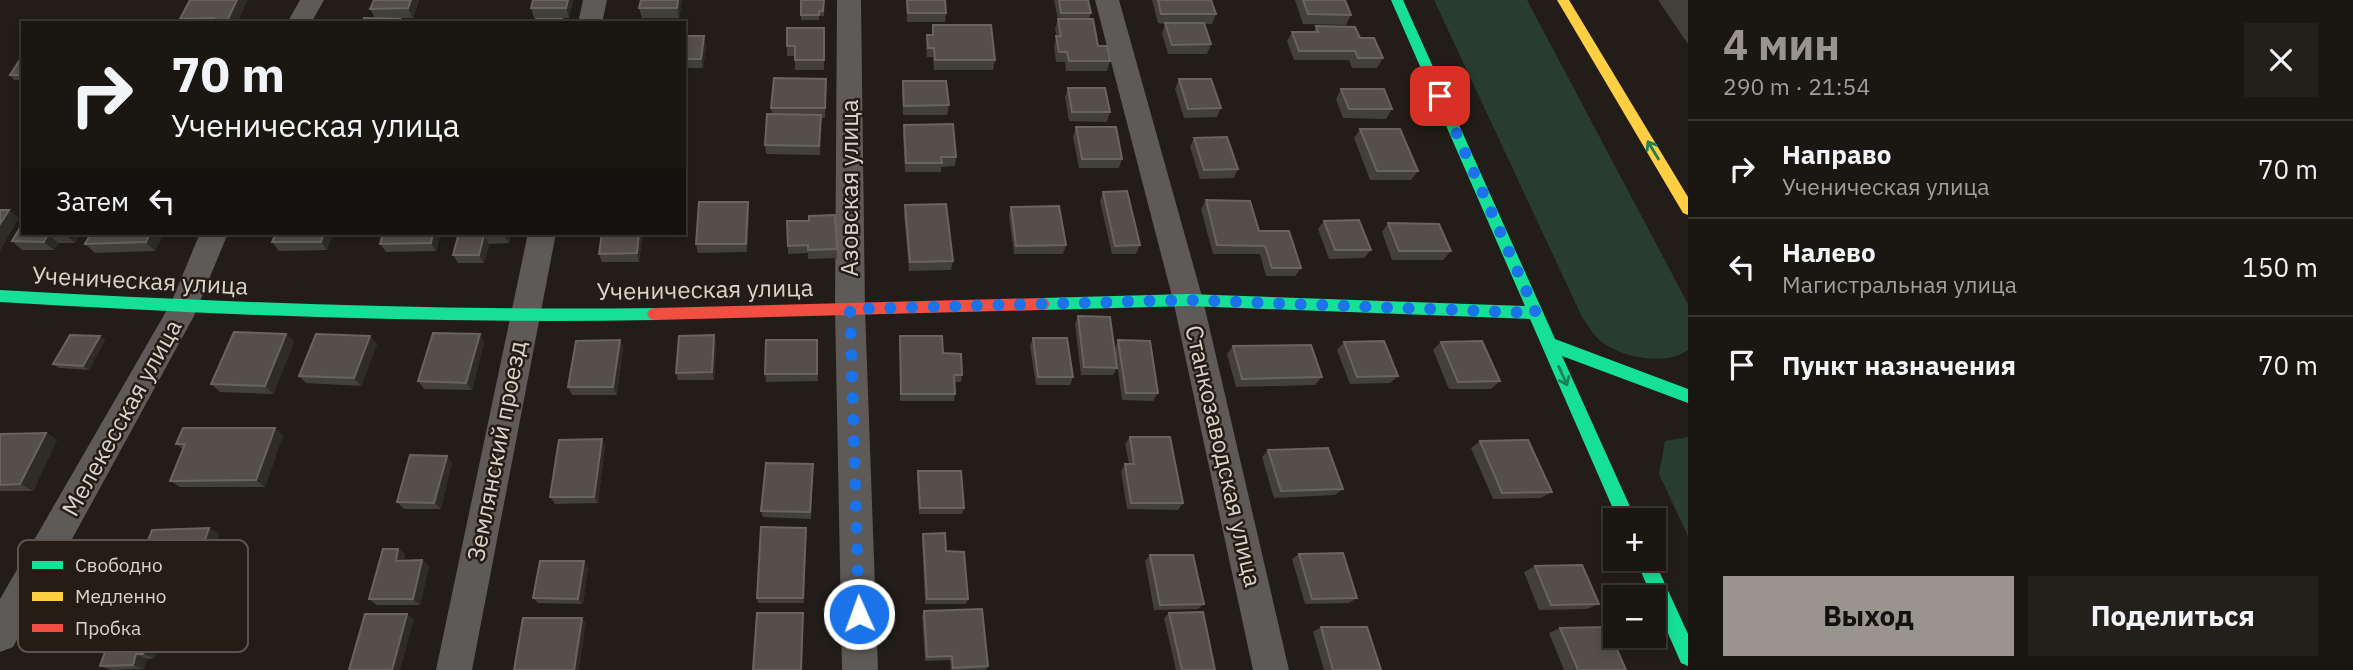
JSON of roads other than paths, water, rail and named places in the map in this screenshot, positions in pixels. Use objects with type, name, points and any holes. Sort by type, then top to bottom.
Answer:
[{"type":"street","points":[[300,21],[312,0]]},
{"type":"street","points":[[590,21],[595,0]]},
{"type":"street","name":"Азовская улица","points":[[849,0],[850,309],[860,670]]},
{"type":"street","name":"Станкозаводская улица","points":[[1107,0],[1188,300],[1271,670]]},
{"type":"street","points":[[1397,0],[1622,508]]},
{"type":"street","points":[[1563,0],[1688,209]]},
{"type":"street","name":"Мелекесская улица","points":[[53,540],[184,307],[213,235]]},
{"type":"street","name":"Землянский проезд","points":[[454,670],[542,235]]},
{"type":"street","name":"Ученическая улица","points":[[0,296],[184,307],[523,317],[1188,300],[1536,313]]},
{"type":"street","points":[[1549,344],[1688,396]]},
{"type":"street","points":[[1650,571],[1688,656]]},
{"type":"street","name":"Мелекесская улица","points":[[0,635],[18,603]]}]
